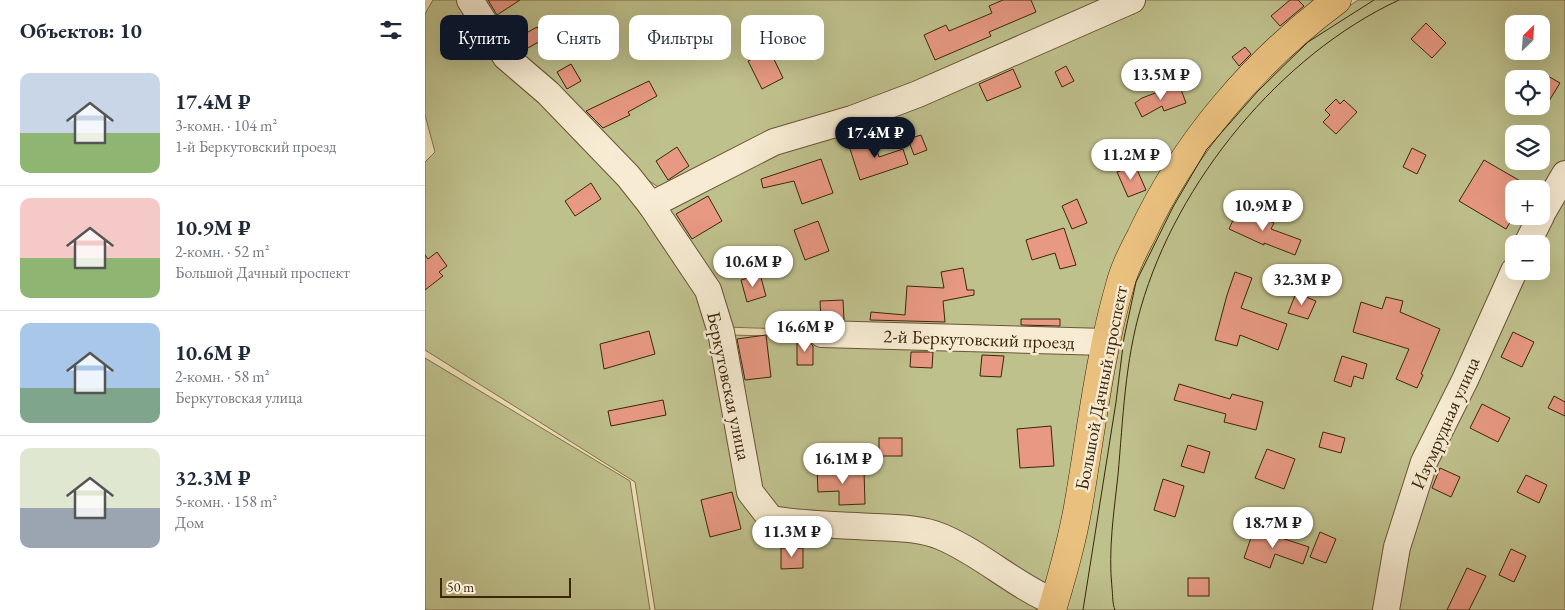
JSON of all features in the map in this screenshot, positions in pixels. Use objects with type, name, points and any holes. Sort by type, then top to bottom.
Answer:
[{"type":"main road","name":"Большой Дачный проспект","points":[[1053,606],[1068,554],[1078,508],[1106,342],[1120,282],[1151,214],[1208,127],[1252,75],[1300,29],[1337,0]]},
{"type":"street","name":"Беркутовская улица","points":[[470,0],[506,57],[548,93],[628,176],[651,205],[709,290],[721,332],[750,492],[771,519],[796,524],[906,528],[941,537],[987,562],[1053,606]]},
{"type":"street","points":[[651,205],[774,142],[852,119],[918,94],[1132,0]]},
{"type":"street","points":[[1550,200],[1565,174]]},
{"type":"street","name":"Изумрудная улица","points":[[1386,610],[1397,547],[1424,462],[1465,380],[1510,280]]},
{"type":"street","name":"2-й Беркутовский проезд","points":[[822,334],[1106,342]]},
{"type":"green space","points":[[433,0],[461,0],[474,15],[440,15],[440,60],[515,60],[622,180],[704,292],[770,526],[937,541],[1043,610],[655,610],[635,482],[425,350],[425,162],[435,152],[425,115],[425,14]]},
{"type":"green space","points":[[473,0],[1121,0],[666,192],[634,171],[549,87],[525,60],[528,60],[528,15],[486,15]]},
{"type":"green space","points":[[1146,0],[1323,0],[1201,123],[1099,340],[726,327],[662,207],[709,179]]},
{"type":"green space","points":[[1358,0],[1565,0],[1565,610],[1065,610],[1071,595],[1091,501],[1128,284],[1158,217],[1214,131],[1307,35]]},
{"type":"green space","points":[[728,335],[899,339],[1097,347],[1054,580],[1045,584],[944,531],[776,512],[756,491]]},
{"type":"green space","points":[[425,358],[630,481],[650,610],[425,610]]},
{"type":"building","points":[[488,0],[520,0],[497,15]]},
{"type":"building","points":[[1003,0],[1031,0],[1036,12],[989,32],[991,36],[935,60],[924,35],[946,25],[949,31],[992,13],[989,6]]},
{"type":"building","points":[[1290,0],[1298,0],[1304,6],[1280,26],[1271,16]]},
{"type":"building","points":[[1426,23],[1446,43],[1432,58],[1411,39]]},
{"type":"building","points":[[537,27],[538,29],[538,42],[528,48],[528,32]]},
{"type":"building","points":[[1245,47],[1251,54],[1239,66],[1232,57]]},
{"type":"building","points":[[774,60],[783,78],[762,89],[748,61]]},
{"type":"building","points":[[571,64],[581,81],[567,89],[557,72]]},
{"type":"building","points":[[1066,66],[1074,81],[1062,87],[1055,72]]},
{"type":"building","points":[[1013,69],[1021,87],[987,101],[979,84]]},
{"type":"building","points":[[1550,77],[1560,83],[1550,99]]},
{"type":"building","points":[[649,81],[657,96],[628,112],[630,115],[603,128],[586,111]]},
{"type":"building","points":[[1179,84],[1186,103],[1164,111],[1162,106],[1142,117],[1135,103],[1142,98]]},
{"type":"building","points":[[1336,99],[1340,104],[1344,100],[1357,112],[1336,134],[1323,122],[1330,115],[1325,110]]},
{"type":"building","points":[[921,135],[927,150],[914,155],[908,139]]},
{"type":"building","points":[[873,138],[879,157],[903,149],[908,164],[860,180],[849,146]]},
{"type":"building","points":[[677,147],[689,166],[668,180],[656,161]]},
{"type":"building","points":[[1412,148],[1426,155],[1417,174],[1403,167]]},
{"type":"building","points":[[821,159],[833,193],[802,204],[794,181],[763,188],[761,179]]},
{"type":"building","points":[[1484,160],[1518,180],[1505,180],[1505,225],[1508,225],[1506,229],[1459,201]]},
{"type":"building","points":[[1135,165],[1146,190],[1128,197],[1117,172]]},
{"type":"building","points":[[591,183],[601,199],[575,216],[565,201]]},
{"type":"building","points":[[708,196],[722,221],[692,239],[676,214]]},
{"type":"building","points":[[1077,199],[1087,223],[1072,229],[1062,206]]},
{"type":"building","points":[[1239,207],[1274,223],[1271,229],[1301,240],[1295,255],[1264,243],[1264,245],[1229,229]]},
{"type":"building","points":[[818,221],[829,251],[805,260],[794,230]]},
{"type":"building","points":[[1064,228],[1076,265],[1060,269],[1055,253],[1032,260],[1026,240]]},
{"type":"building","points":[[437,252],[447,266],[439,272],[443,276],[425,290],[425,255],[428,259]]},
{"type":"building","points":[[963,268],[967,290],[974,290],[974,295],[943,301],[945,322],[870,320],[871,312],[905,315],[907,286],[944,288],[941,272]]},
{"type":"building","points":[[1235,272],[1252,278],[1241,308],[1287,324],[1278,350],[1240,335],[1237,346],[1215,340]]},
{"type":"building","points":[[760,274],[766,296],[747,302],[741,280]]},
{"type":"building","points":[[1296,293],[1316,301],[1308,319],[1288,313]]},
{"type":"building","points":[[1386,297],[1403,301],[1400,312],[1440,329],[1417,388],[1396,379],[1409,349],[1353,332],[1361,302],[1382,309]]},
{"type":"building","points":[[843,300],[844,320],[821,319],[820,301]]},
{"type":"building","points":[[1021,319],[1060,319],[1060,326],[1021,325]]},
{"type":"building","points":[[649,331],[655,354],[604,369],[600,344]]},
{"type":"building","points":[[1513,332],[1534,342],[1522,367],[1501,357]]},
{"type":"building","points":[[766,335],[771,377],[745,380],[737,339]]},
{"type":"building","points":[[809,341],[813,346],[813,365],[797,365],[797,342]]},
{"type":"building","points":[[911,352],[933,352],[932,368],[910,367]]},
{"type":"building","points":[[982,355],[1004,356],[1001,377],[980,376]]},
{"type":"building","points":[[1342,356],[1367,364],[1363,379],[1354,376],[1351,387],[1334,381]]},
{"type":"building","points":[[1179,384],[1230,399],[1232,394],[1263,402],[1256,430],[1224,422],[1226,414],[1174,400]]},
{"type":"building","points":[[1554,396],[1565,402],[1565,416],[1548,408]]},
{"type":"building","points":[[663,400],[666,415],[611,426],[608,411]]},
{"type":"building","points":[[1482,404],[1510,418],[1498,442],[1470,428]]},
{"type":"building","points":[[1051,426],[1054,466],[1020,468],[1017,429]]},
{"type":"building","points":[[1323,432],[1345,438],[1341,453],[1319,447]]},
{"type":"building","points":[[879,438],[902,438],[902,456],[879,456]]},
{"type":"building","points":[[1188,445],[1210,452],[1204,473],[1181,466]]},
{"type":"building","points":[[1267,449],[1295,459],[1284,489],[1255,478]]},
{"type":"building","points":[[832,468],[832,471],[864,471],[865,504],[839,505],[839,491],[818,492],[817,469]]},
{"type":"building","points":[[1440,468],[1460,477],[1451,497],[1432,488]]},
{"type":"building","points":[[1526,475],[1547,485],[1539,503],[1517,492]]},
{"type":"building","points":[[1163,479],[1184,486],[1175,517],[1154,510]]},
{"type":"building","points":[[732,492],[741,529],[710,537],[701,500]]},
{"type":"building","points":[[1254,529],[1309,547],[1303,564],[1275,554],[1270,568],[1244,558]]},
{"type":"building","points":[[1320,532],[1336,539],[1326,563],[1310,557]]},
{"type":"building","points":[[781,548],[803,548],[803,568],[781,569]]},
{"type":"building","points":[[1511,549],[1526,556],[1514,582],[1499,575]]},
{"type":"building","points":[[1467,568],[1486,576],[1469,610],[1447,610]]},
{"type":"building","points":[[1188,578],[1209,578],[1209,596],[1188,596]]},
{"type":"tram line","points":[[1083,610],[1116,402],[1124,338],[1136,282],[1173,207],[1207,149],[1258,91],[1308,42],[1374,0]]},
{"type":"tram line","points":[[1115,610],[1111,574],[1111,545],[1125,390],[1131,348],[1141,307],[1158,260],[1180,214],[1207,169],[1239,127],[1275,88],[1314,54],[1355,24],[1399,0]]}]
